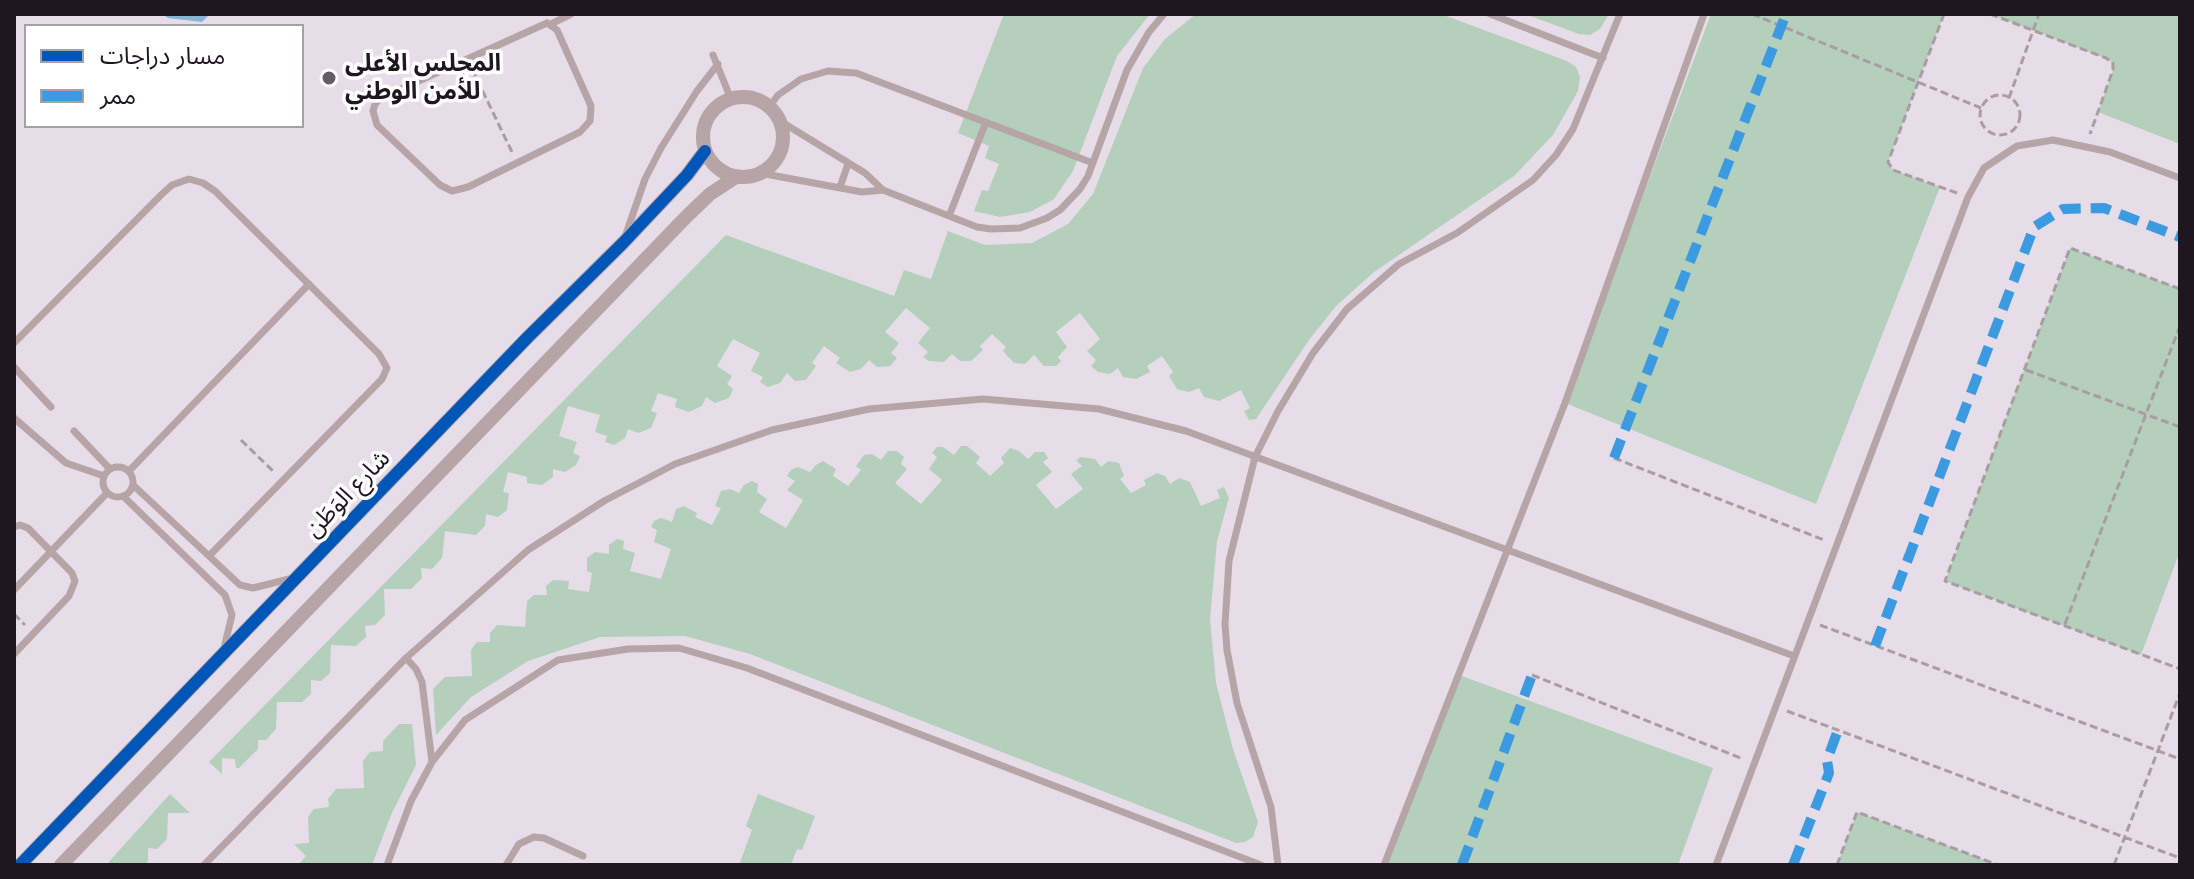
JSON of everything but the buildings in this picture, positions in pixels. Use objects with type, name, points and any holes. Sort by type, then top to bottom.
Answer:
[{"type":"street","points":[[61,865],[687,216],[710,194],[736,177],[760,173],[774,162],[782,147],[780,121],[769,107],[747,97],[731,99],[717,107],[707,120],[703,135],[705,151],[720,170],[736,177]]},
{"type":"street","name":"شارع الوَطَن","points":[[20,865],[527,338],[623,243],[687,175],[705,151]]},
{"type":"lane","points":[[551,24],[557,30],[591,106],[590,121],[580,132],[468,187],[452,191],[377,125],[374,119],[375,104],[381,98],[542,23],[551,24],[571,14]]},
{"type":"lane","points":[[780,121],[871,178],[883,190],[991,229],[1020,228],[1060,210],[1088,176],[1127,70],[1149,32],[1164,14]]},
{"type":"lane","points":[[1490,14],[1603,58]]},
{"type":"lane","points":[[1278,865],[1271,807],[1237,703],[1225,624],[1229,561],[1255,457],[1299,376],[1347,309],[1399,264],[1457,233],[1533,180],[1556,155],[1573,129],[1620,14]]},
{"type":"lane","points":[[1384,865],[1565,403],[1704,14]]},
{"type":"lane","points":[[713,55],[731,99]]},
{"type":"lane","points":[[623,243],[645,179],[661,148],[718,64]]},
{"type":"lane","points":[[769,107],[778,95],[801,79],[842,70],[870,77],[1093,163]]},
{"type":"lane","points":[[949,216],[986,122]]},
{"type":"lane","points":[[1716,865],[1968,197],[1984,168],[2017,146],[2053,140],[2086,146],[2180,178]]},
{"type":"lane","points":[[840,187],[848,164]]},
{"type":"lane","points":[[760,173],[862,192],[883,190]]},
{"type":"lane","points":[[14,343],[161,195],[172,185],[189,179],[215,191],[385,360],[386,374],[209,556]]},
{"type":"lane","points":[[129,471],[309,284]]},
{"type":"lane","points":[[14,367],[51,407]]},
{"type":"lane","points":[[204,865],[406,658],[528,550],[604,501],[675,464],[772,430],[869,409],[983,399],[1099,409],[1186,431],[1794,656]]},
{"type":"lane","points":[[14,418],[66,463],[104,476]]},
{"type":"lane","points":[[74,431],[110,469]]},
{"type":"lane","points":[[129,471],[120,467],[110,469],[104,476],[103,485],[107,493],[115,497],[123,496],[133,485]]},
{"type":"lane","points":[[129,471],[133,485],[235,581],[247,587],[260,587],[298,577]]},
{"type":"lane","points":[[14,590],[107,493]]},
{"type":"lane","points":[[123,496],[227,599],[232,621],[223,654]]},
{"type":"lane","points":[[14,527],[25,526],[52,551],[72,573],[75,581],[73,589],[14,654]]},
{"type":"lane","points":[[387,865],[411,801],[432,762],[465,720],[558,660],[628,649],[679,648],[747,668],[1261,865]]},
{"type":"lane","points":[[406,658],[422,682],[432,762]]},
{"type":"lane","points":[[506,865],[519,844],[534,837],[544,838],[583,856]]},
{"type":"path","points":[[1752,14],[1981,108]]},
{"type":"path","points":[[1944,14],[1889,165],[1893,170],[1968,197]]},
{"type":"path","points":[[1990,14],[2113,63],[2086,146]]},
{"type":"path","points":[[2009,98],[2039,14]]},
{"type":"path","points":[[467,58],[517,163]]},
{"type":"path","points":[[1996,96],[2009,98],[2018,107],[2019,120],[2007,134],[1994,134],[1981,121],[1981,108],[1996,96]]},
{"type":"path","points":[[2180,289],[2070,248],[1945,581],[2180,669]]},
{"type":"path","points":[[2064,626],[2180,326]]},
{"type":"path","points":[[2024,370],[2180,427]]},
{"type":"path","points":[[241,440],[283,480]]},
{"type":"path","points":[[1614,458],[1835,544]]},
{"type":"path","points":[[1807,621],[2180,759]]},
{"type":"path","points":[[1532,675],[1754,763]]},
{"type":"path","points":[[2114,865],[2180,693]]},
{"type":"path","points":[[1777,707],[2180,858]]},
{"type":"path","points":[[1837,865],[1857,812],[1998,865]]},
{"type":"path","points":[[1975,865],[1977,857]]},
{"type":"green space","points":[[1004,14],[1150,14],[1117,56],[1073,171],[1054,199],[1030,212],[1000,217],[974,211],[982,190],[988,191],[999,164],[985,158],[989,146],[958,133]]},
{"type":"green space","points":[[1196,14],[1441,14],[1567,61],[1576,67],[1580,77],[1578,91],[1553,135],[1514,176],[1374,272],[1336,306],[1256,419],[1249,420],[1244,411],[1250,408],[1241,390],[1219,401],[1204,397],[1199,388],[1189,392],[1177,389],[1169,376],[1173,372],[1162,356],[1147,366],[1150,372],[1136,379],[1123,377],[1118,368],[1110,374],[1098,372],[1091,366],[1096,360],[1087,351],[1100,339],[1080,313],[1056,332],[1067,347],[1058,357],[1061,361],[1056,366],[1044,366],[1034,355],[1025,364],[1014,363],[1003,351],[1006,347],[992,334],[980,346],[983,350],[971,361],[960,361],[952,354],[944,362],[929,361],[923,357],[928,352],[918,343],[930,328],[906,308],[885,332],[899,343],[891,353],[897,358],[890,366],[877,367],[869,360],[861,369],[850,372],[836,363],[840,358],[824,346],[812,363],[816,366],[806,380],[795,381],[787,373],[780,383],[768,387],[760,382],[763,377],[751,371],[760,353],[733,339],[717,366],[732,376],[727,384],[733,389],[729,398],[715,403],[706,397],[702,406],[689,412],[675,407],[677,399],[658,393],[651,411],[657,413],[651,428],[638,433],[628,429],[625,438],[614,445],[605,442],[607,436],[595,432],[600,415],[568,406],[559,436],[577,442],[573,453],[580,456],[576,465],[565,472],[553,469],[553,477],[542,485],[527,483],[527,477],[508,472],[503,492],[509,493],[507,510],[498,517],[486,514],[485,526],[476,535],[445,531],[442,558],[432,569],[421,568],[422,578],[411,589],[384,589],[385,615],[375,625],[365,626],[366,637],[356,646],[331,645],[330,673],[321,681],[311,680],[311,694],[302,702],[277,702],[276,729],[266,740],[258,740],[258,749],[239,768],[236,768],[235,759],[222,758],[222,774],[209,762],[726,235],[894,296],[904,270],[931,279],[948,231],[985,245],[1032,243],[1068,224],[1093,194],[1143,68],[1165,39]]},
{"type":"green space","points":[[1525,14],[1609,14],[1600,29],[1590,35],[1579,34]]},
{"type":"green space","points":[[1711,14],[1944,14],[1888,162],[1893,170],[1940,187],[1816,504],[1565,403]]},
{"type":"green space","points":[[1990,14],[2180,14],[2180,144],[2098,112],[2113,70],[2110,60]]},
{"type":"green space","points":[[2070,248],[2180,289],[2180,551],[2141,655],[1945,581]]},
{"type":"green space","points":[[961,446],[967,446],[980,457],[976,463],[990,476],[1004,463],[1001,458],[1010,448],[1028,459],[1035,452],[1044,452],[1048,458],[1043,462],[1052,472],[1036,485],[1056,509],[1083,489],[1071,474],[1082,466],[1076,460],[1081,457],[1095,459],[1101,467],[1108,461],[1119,463],[1124,476],[1120,479],[1131,493],[1146,485],[1144,480],[1157,473],[1165,476],[1170,484],[1179,478],[1190,482],[1201,506],[1220,498],[1217,490],[1224,487],[1229,498],[1217,541],[1210,619],[1216,683],[1233,749],[1258,822],[1253,837],[1236,843],[750,654],[685,636],[600,637],[528,661],[471,697],[436,735],[433,689],[445,677],[472,676],[471,650],[477,642],[490,642],[490,633],[497,625],[525,627],[527,601],[534,595],[547,595],[546,586],[553,580],[569,581],[568,589],[589,592],[592,573],[587,571],[587,558],[595,552],[609,554],[609,545],[617,539],[624,541],[623,549],[635,553],[630,571],[661,579],[671,549],[654,542],[657,530],[651,527],[654,521],[661,518],[672,522],[676,509],[684,506],[697,513],[695,517],[712,525],[721,508],[715,506],[721,491],[730,489],[739,493],[744,485],[752,481],[758,484],[757,492],[767,499],[759,512],[786,528],[803,500],[787,490],[795,481],[787,476],[791,470],[798,467],[810,472],[823,461],[836,469],[833,476],[848,486],[861,470],[856,466],[864,455],[872,454],[881,460],[888,451],[897,451],[904,457],[901,464],[907,469],[895,483],[921,504],[942,480],[929,469],[937,457],[932,453],[937,447],[943,447],[954,455]]},
{"type":"green space","points":[[1459,675],[1713,768],[1678,865],[1384,865]]},
{"type":"green space","points":[[399,724],[412,724],[416,765],[391,815],[372,865],[298,865],[306,856],[294,844],[309,843],[308,817],[314,809],[329,807],[328,799],[336,789],[364,788],[363,761],[370,752],[383,751],[383,741]]},
{"type":"green space","points":[[170,794],[190,813],[168,813],[167,839],[157,849],[148,848],[148,861],[144,865],[106,865]]},
{"type":"green space","points":[[758,794],[815,816],[802,850],[797,849],[791,865],[739,865],[752,830],[746,826]]},
{"type":"green space","points":[[1857,812],[1977,857],[1998,865],[1837,865]]},
{"type":"water","points":[[162,14],[210,14],[202,22],[168,18]]},
{"type":"marked path","points":[[1614,458],[1786,14]]},
{"type":"marked path","points":[[1875,646],[2034,227],[2063,209],[2104,208],[2180,237]]},
{"type":"marked path","points":[[1462,865],[1532,675]]},
{"type":"marked path","points":[[1793,865],[1829,773],[1827,760],[1838,730]]},
{"type":"cycle path","points":[[20,865],[527,338],[623,243],[687,175],[705,151]]},
{"type":"place","name":"المجلس الأعلى للأمن الوطني","points":[[329,78]]}]
